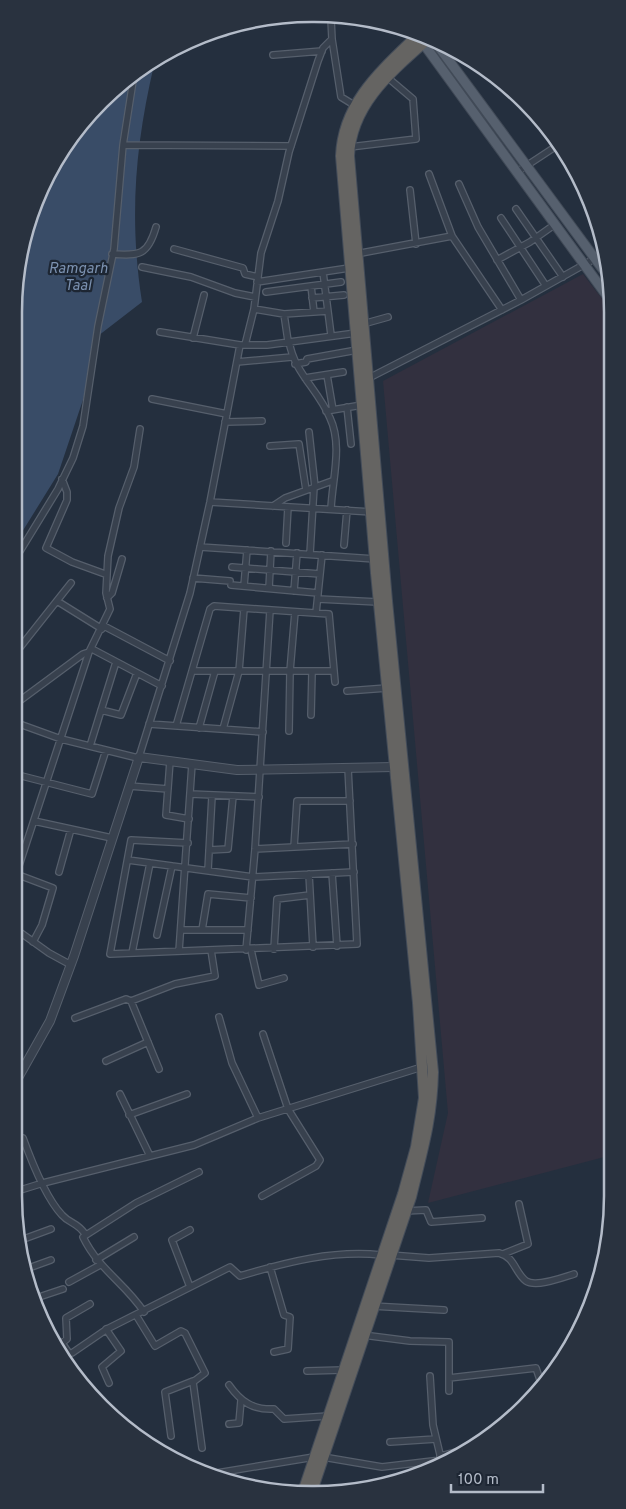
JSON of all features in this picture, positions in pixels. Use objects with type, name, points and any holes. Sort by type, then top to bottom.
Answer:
[{"type":"highway","points":[[313,1486],[328,1416],[386,1255],[405,1211],[429,1129],[433,1072],[364,379],[363,324],[352,255],[341,147],[343,132],[354,105],[388,64],[415,41]]},
{"type":"highway","points":[[306,1486],[318,1457],[372,1306],[416,1147],[424,1098],[418,1003],[378,602],[362,405],[364,379],[357,350],[349,268],[352,255],[350,147],[358,117],[416,42]]},
{"type":"main road","points":[[426,46],[603,290]]},
{"type":"main road","points":[[444,53],[600,266]]},
{"type":"street","points":[[331,23],[341,98],[354,105]]},
{"type":"street","points":[[22,1072],[42,1038],[71,965],[170,661],[200,547],[237,362],[254,309],[261,253],[278,201],[291,146],[322,51],[332,38]]},
{"type":"street","points":[[273,55],[322,51]]},
{"type":"street","points":[[350,147],[416,139],[413,99],[387,77]]},
{"type":"street","points":[[22,548],[62,480],[73,458],[83,426],[98,326],[112,254],[123,145],[132,86]]},
{"type":"street","points":[[123,145],[291,146]]},
{"type":"street","points":[[517,172],[552,149]]},
{"type":"street","points":[[429,174],[452,236],[502,310]]},
{"type":"street","points":[[460,184],[478,227],[522,300]]},
{"type":"street","points":[[410,190],[416,244]]},
{"type":"street","points":[[516,209],[563,277]]},
{"type":"street","points":[[501,218],[546,286]]},
{"type":"street","points":[[497,260],[520,248],[554,225]]},
{"type":"street","points":[[112,254],[132,255],[144,251],[151,243],[156,227]]},
{"type":"street","points":[[352,255],[452,236]]},
{"type":"street","points":[[174,249],[243,268],[245,274],[257,279],[297,276],[349,268]]},
{"type":"street","points":[[364,379],[522,300],[594,259]]},
{"type":"street","points":[[142,267],[191,276],[234,294],[255,298]]},
{"type":"street","points":[[323,272],[332,335]]},
{"type":"street","points":[[297,276],[298,288]]},
{"type":"street","points":[[266,292],[340,282]]},
{"type":"street","points":[[311,286],[314,312]]},
{"type":"street","points":[[312,298],[344,294]]},
{"type":"street","points":[[193,338],[204,295]]},
{"type":"street","points":[[254,309],[284,314],[328,311]]},
{"type":"street","points":[[284,314],[288,341],[295,364],[331,419],[336,444],[331,509]]},
{"type":"street","points":[[363,324],[388,316]]},
{"type":"street","points":[[160,332],[242,345],[267,345],[356,333]]},
{"type":"street","points":[[295,364],[306,362],[307,359],[357,350]]},
{"type":"street","points":[[237,362],[292,357]]},
{"type":"street","points":[[305,378],[342,372]]},
{"type":"street","points":[[327,375],[333,410]]},
{"type":"street","points":[[152,398],[227,414]]},
{"type":"street","points":[[326,411],[362,405]]},
{"type":"street","points":[[347,407],[351,444]]},
{"type":"street","points":[[226,422],[262,421]]},
{"type":"street","points":[[22,856],[91,651],[110,609],[106,598],[105,574],[119,508],[134,467],[140,429]]},
{"type":"street","points":[[309,432],[315,487],[310,554]]},
{"type":"street","points":[[270,446],[299,444],[306,490]]},
{"type":"street","points":[[62,480],[68,492],[67,500],[46,548],[72,562],[105,574]]},
{"type":"street","points":[[273,506],[285,498],[332,481]]},
{"type":"street","points":[[210,502],[372,512]]},
{"type":"street","points":[[286,543],[288,506]]},
{"type":"street","points":[[344,545],[347,510]]},
{"type":"street","points":[[200,547],[375,559]]},
{"type":"street","points":[[244,586],[247,550]]},
{"type":"street","points":[[269,588],[271,552]]},
{"type":"street","points":[[294,591],[297,553]]},
{"type":"street","points":[[316,613],[322,555]]},
{"type":"street","points":[[106,598],[112,593],[122,559]]},
{"type":"street","points":[[232,567],[320,574]]},
{"type":"street","points":[[193,578],[294,591],[318,596],[378,602]]},
{"type":"street","points":[[22,645],[71,583]]},
{"type":"street","points":[[57,602],[170,661]]},
{"type":"street","points":[[176,726],[211,608],[214,606],[330,615],[334,682]]},
{"type":"street","points":[[223,729],[239,671],[244,609]]},
{"type":"street","points":[[270,610],[259,797],[248,930],[249,950],[258,985],[284,978]]},
{"type":"street","points":[[289,730],[290,672],[295,612]]},
{"type":"street","points":[[22,699],[83,654],[91,651],[162,686]]},
{"type":"street","points":[[90,746],[116,662]]},
{"type":"street","points":[[193,671],[334,671]]},
{"type":"street","points":[[199,728],[214,671]]},
{"type":"street","points":[[311,715],[312,672]]},
{"type":"street","points":[[101,710],[121,715],[136,673]]},
{"type":"street","points":[[348,691],[387,688]]},
{"type":"street","points":[[149,724],[263,732]]},
{"type":"street","points":[[22,725],[61,739],[138,758],[238,770],[394,767]]},
{"type":"street","points":[[22,776],[92,794],[106,750]]},
{"type":"street","points":[[170,761],[167,816],[189,819]]},
{"type":"street","points":[[179,951],[192,764]]},
{"type":"street","points":[[188,843],[133,838],[109,952],[249,950],[337,946],[359,943],[348,768]]},
{"type":"street","points":[[129,786],[168,789]]},
{"type":"street","points":[[190,794],[259,797]]},
{"type":"street","points":[[208,870],[212,796]]},
{"type":"street","points":[[209,850],[228,849],[233,796]]},
{"type":"street","points":[[294,847],[297,801],[350,801]]},
{"type":"street","points":[[34,821],[112,838]]},
{"type":"street","points":[[60,872],[71,829]]},
{"type":"street","points":[[255,849],[353,844]]},
{"type":"street","points":[[128,860],[253,877],[354,872]]},
{"type":"street","points":[[132,953],[150,863]]},
{"type":"street","points":[[157,935],[172,866]]},
{"type":"street","points":[[332,873],[337,946]]},
{"type":"street","points":[[309,874],[313,947]]},
{"type":"street","points":[[22,876],[53,888],[42,925],[33,942]]},
{"type":"street","points":[[202,930],[208,894],[251,898]]},
{"type":"street","points":[[274,949],[277,899],[310,895]]},
{"type":"street","points":[[181,930],[248,930]]},
{"type":"street","points":[[22,934],[71,965]]},
{"type":"street","points":[[75,1018],[126,999],[131,1001],[175,984],[215,976],[211,950]]},
{"type":"street","points":[[131,1001],[159,1069]]},
{"type":"street","points":[[218,1017],[232,1063],[258,1118]]},
{"type":"street","points":[[262,1196],[319,1163],[320,1160],[288,1109],[263,1034]]},
{"type":"street","points":[[106,1060],[148,1042]]},
{"type":"street","points":[[22,1190],[194,1144],[258,1118],[422,1067]]},
{"type":"street","points":[[120,1094],[150,1156]]},
{"type":"street","points":[[129,1115],[187,1094]]},
{"type":"street","points":[[23,1138],[43,1183],[62,1215],[76,1223],[85,1234]]},
{"type":"street","points":[[144,1312],[136,1299],[98,1262],[83,1238],[85,1234],[136,1203],[199,1172]]},
{"type":"street","points":[[68,1352],[70,1353],[106,1329],[144,1312],[230,1267],[240,1276],[270,1267],[341,1253],[429,1258],[491,1253],[503,1254],[528,1244],[519,1204]]},
{"type":"street","points":[[405,1211],[426,1210],[431,1222],[482,1218]]},
{"type":"street","points":[[26,1238],[51,1229]]},
{"type":"street","points":[[190,1230],[172,1240],[190,1287]]},
{"type":"street","points":[[69,1282],[134,1237]]},
{"type":"street","points":[[503,1254],[514,1263],[525,1280],[530,1283],[549,1282],[574,1274]]},
{"type":"street","points":[[31,1267],[51,1260]]},
{"type":"street","points":[[270,1267],[284,1315],[290,1317],[288,1350],[274,1352]]},
{"type":"street","points":[[41,1296],[63,1289]]},
{"type":"street","points":[[61,1341],[67,1339],[66,1318],[90,1304]]},
{"type":"street","points":[[372,1306],[444,1310]]},
{"type":"street","points":[[136,1315],[155,1346],[183,1331],[205,1373],[193,1381],[165,1392],[171,1436]]},
{"type":"street","points":[[106,1329],[121,1351],[102,1367],[109,1383]]},
{"type":"street","points":[[363,1335],[410,1341],[449,1342],[449,1391]]},
{"type":"street","points":[[449,1378],[536,1368],[539,1378]]},
{"type":"street","points":[[307,1371],[343,1370]]},
{"type":"street","points":[[430,1376],[436,1439],[440,1457]]},
{"type":"street","points":[[193,1381],[202,1448]]},
{"type":"street","points":[[229,1384],[241,1400],[258,1410],[274,1409],[284,1419],[328,1416]]},
{"type":"street","points":[[229,1424],[239,1423],[241,1400]]},
{"type":"street","points":[[390,1442],[436,1439]]},
{"type":"street","points":[[223,1472],[318,1457],[382,1466],[431,1461]]},
{"type":"shaded area","points":[[583,274],[603,300],[604,1157],[428,1203],[448,1113],[383,381]]},
{"type":"water","name":"Ramgarh Taal","points":[[153,71],[142,125],[136,183],[136,241],[142,302],[94,339],[88,385],[58,474],[22,532],[22,313],[25,275],[32,238],[52,185],[71,152],[95,121],[121,95]]}]
